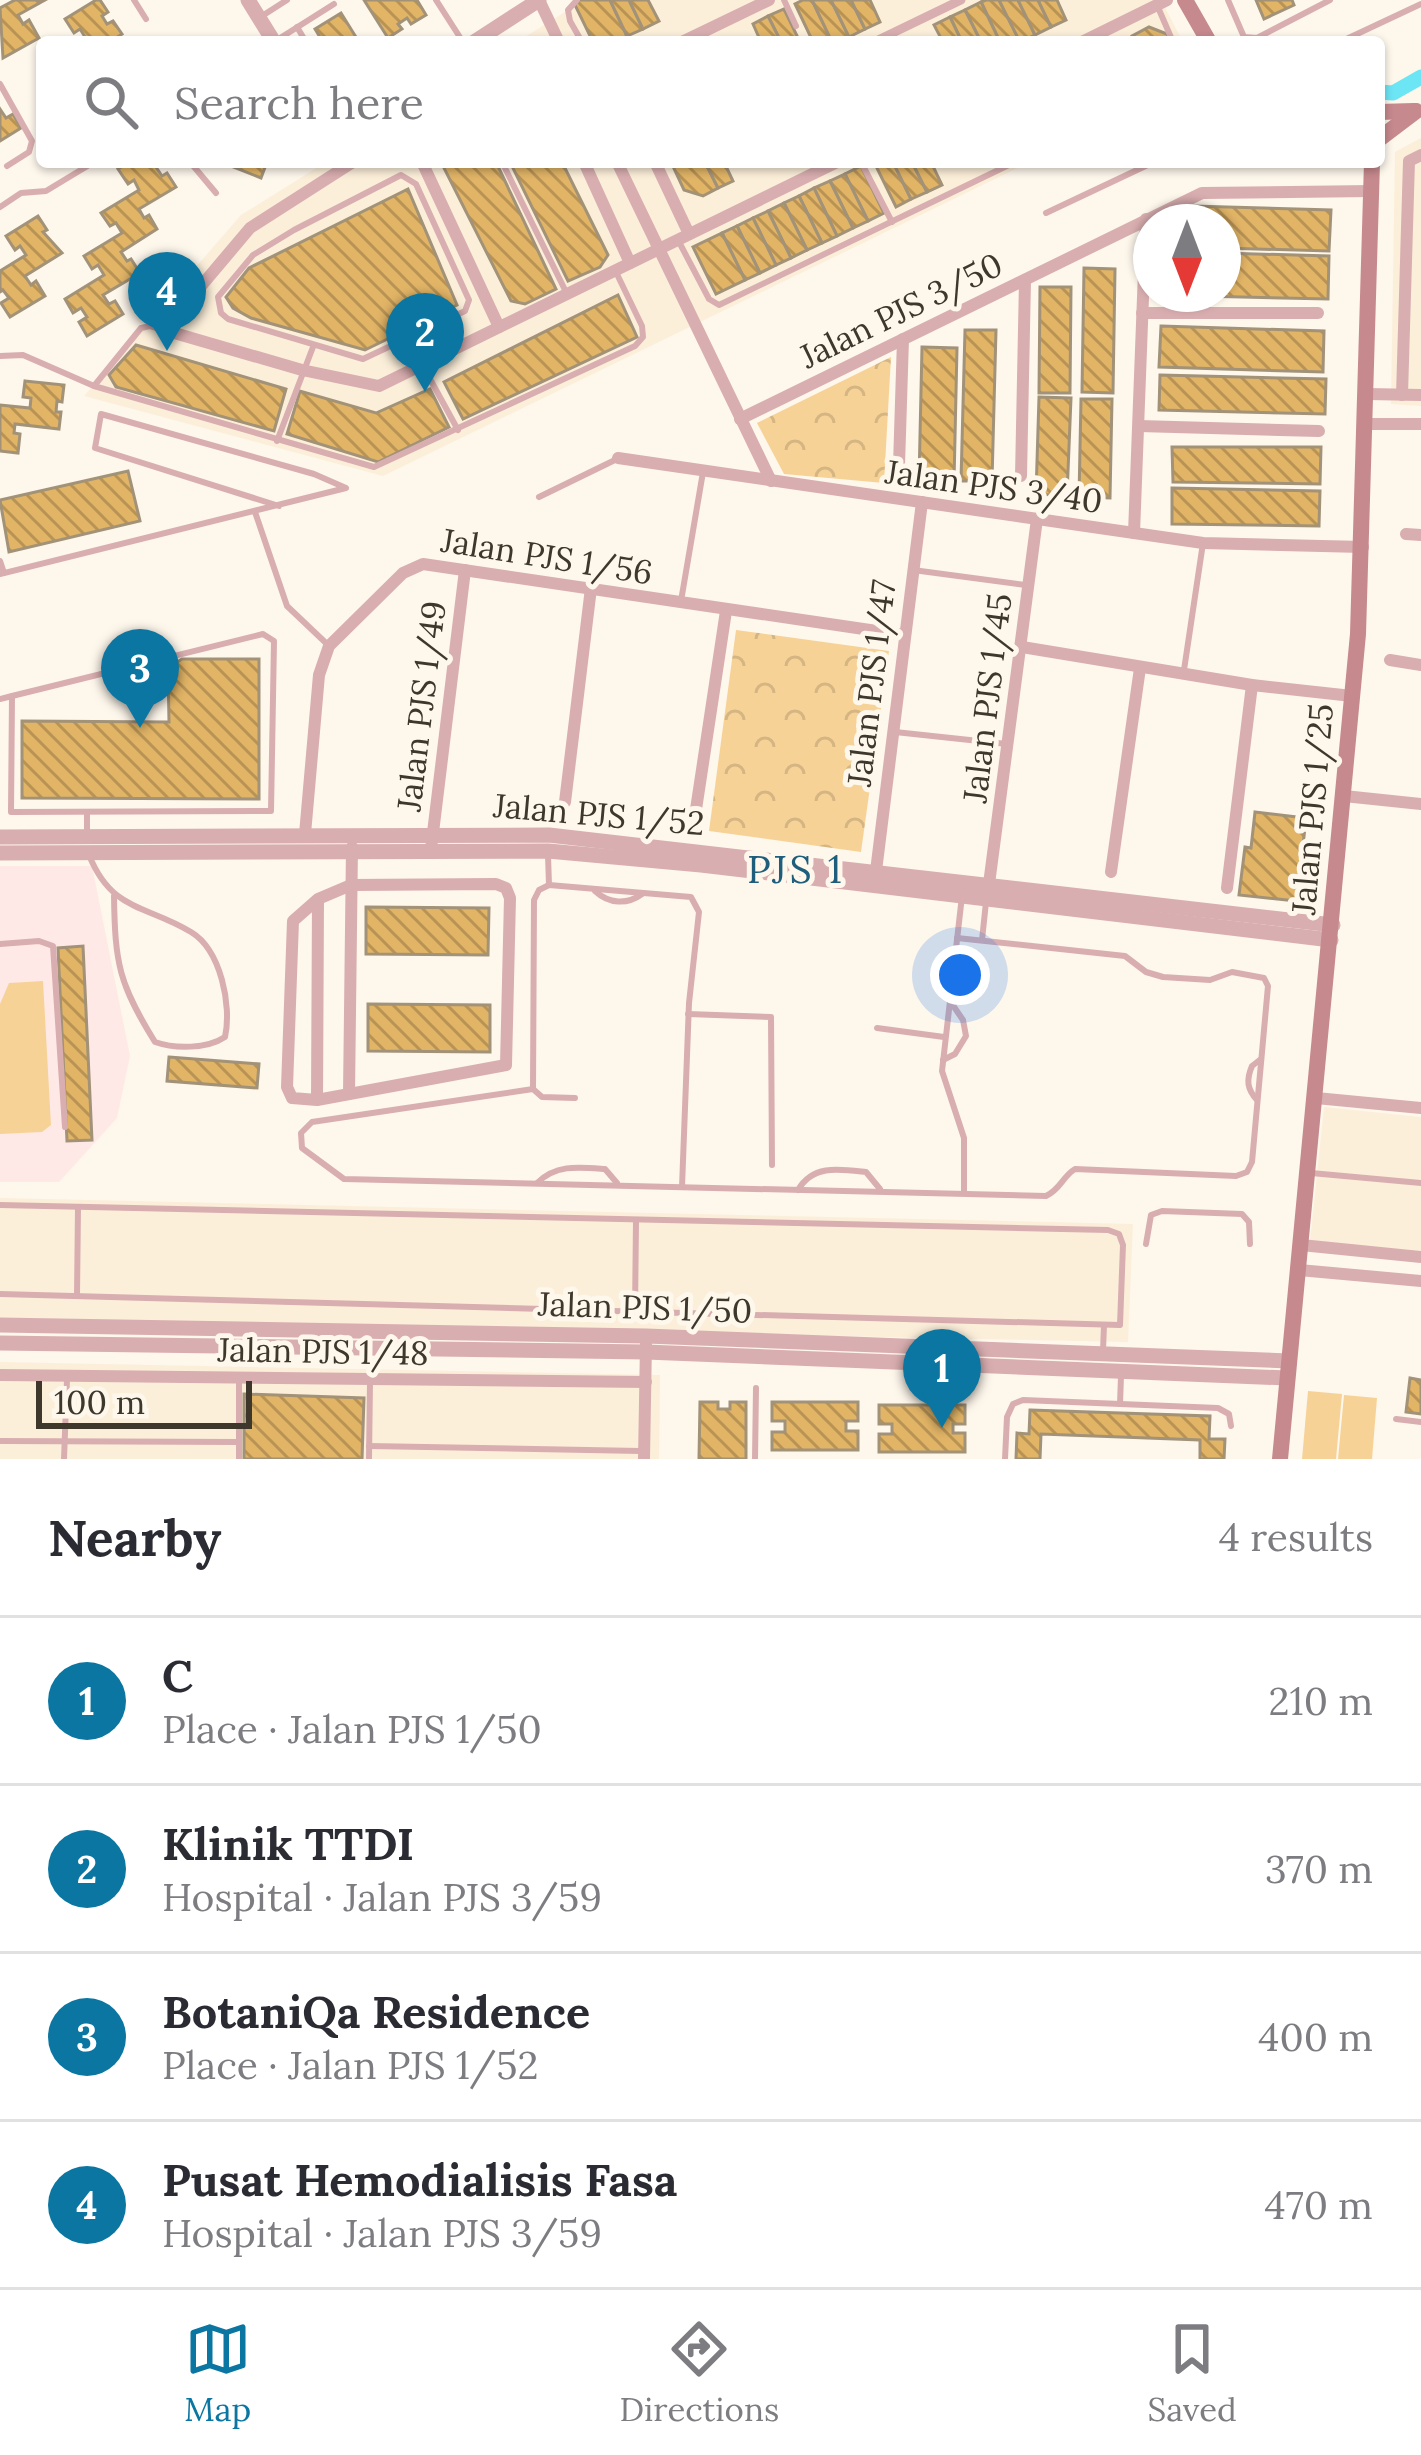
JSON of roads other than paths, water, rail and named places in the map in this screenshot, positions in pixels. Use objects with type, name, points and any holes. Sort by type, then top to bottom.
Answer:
[{"type":"main road","points":[[1185,0],[1206,36]]},
{"type":"main road","points":[[1385,112],[1419,111]]},
{"type":"main road","points":[[1385,135],[1419,111]]},
{"type":"main road","name":"Jalan PJS 1/25","points":[[1280,1459],[1332,932],[1363,547],[1372,168]]},
{"type":"street","points":[[248,0],[270,36]]},
{"type":"street","points":[[483,36],[539,0],[553,36]]},
{"type":"street","points":[[694,36],[769,0]]},
{"type":"street","points":[[886,36],[961,0]]},
{"type":"street","points":[[1093,36],[1153,4]]},
{"type":"street","points":[[1402,395],[1416,156]]},
{"type":"street","points":[[342,168],[250,228],[164,330],[372,387],[824,168]]},
{"type":"street","points":[[424,168],[442,222],[499,327]]},
{"type":"street","points":[[587,168],[630,263]]},
{"type":"street","points":[[620,168],[771,481]]},
{"type":"street","points":[[657,168],[683,237]]},
{"type":"street","name":"Jalan PJS 3/50","points":[[1179,204],[1207,192],[1372,191]]},
{"type":"street","name":"Jalan PJS 3/50","points":[[740,419],[1133,225]]},
{"type":"street","points":[[1021,476],[1025,280]]},
{"type":"street","points":[[1134,533],[1142,313],[1318,313]]},
{"type":"street","points":[[899,465],[903,339]]},
{"type":"street","points":[[1367,394],[1421,395]]},
{"type":"street","points":[[1366,424],[1421,424]]},
{"type":"street","points":[[1138,426],[1319,431]]},
{"type":"street","name":"Jalan PJS 3/40","points":[[618,458],[1203,543],[1363,547]]},
{"type":"street","name":"Jalan PJS 1/47","points":[[876,872],[922,502]]},
{"type":"street","name":"Jalan PJS 1/45","points":[[988,892],[1037,519]]},
{"type":"street","points":[[1406,535],[1421,535]]},
{"type":"street","name":"Jalan PJS 1/56","points":[[329,646],[403,573],[429,563],[904,635]]},
{"type":"street","name":"Jalan PJS 1/49","points":[[432,841],[465,570]]},
{"type":"street","points":[[565,802],[591,588]]},
{"type":"street","points":[[695,816],[725,611]]},
{"type":"street","points":[[305,834],[319,675],[329,646]]},
{"type":"street","points":[[1022,647],[1252,685],[1352,696]]},
{"type":"street","points":[[1390,660],[1421,665]]},
{"type":"street","points":[[1111,872],[1140,668]]},
{"type":"street","points":[[1226,888],[1252,685]]},
{"type":"street","points":[[1344,796],[1421,804]]},
{"type":"street","name":"Jalan PJS 1/52","points":[[0,854],[87,843],[305,834],[352,842]]},
{"type":"street","name":"Jalan PJS 1/52","points":[[0,836],[87,843],[548,843],[876,872],[963,889]]},
{"type":"street","points":[[349,1094],[352,842]]},
{"type":"street","name":"Jalan PJS 1/52","points":[[548,843],[1332,932]]},
{"type":"street","points":[[351,884],[496,884],[506,888],[510,898],[508,1061],[502,1069],[317,1100],[292,1098],[287,1087],[290,930],[293,921],[318,899],[351,884]]},
{"type":"street","points":[[317,1100],[318,899]]},
{"type":"street","points":[[1316,1098],[1421,1108]]},
{"type":"street","points":[[1301,1245],[1421,1256]]},
{"type":"street","points":[[1299,1270],[1421,1281]]},
{"type":"street","name":"Jalan PJS 1/50","points":[[0,1325],[314,1339]]},
{"type":"street","points":[[314,1339],[314,1378]]},
{"type":"street","name":"Jalan PJS 1/50","points":[[0,1343],[314,1339],[646,1344],[1288,1369]]},
{"type":"street","points":[[644,1455],[646,1344]]},
{"type":"street","name":"Jalan PJS 1/48","points":[[0,1375],[646,1382]]},
{"type":"lane","points":[[134,0],[146,19]]},
{"type":"lane","points":[[259,18],[286,0]]},
{"type":"lane","points":[[436,0],[459,36]]},
{"type":"lane","points":[[578,0],[568,10],[578,36]]},
{"type":"lane","points":[[784,0],[796,26]]},
{"type":"lane","points":[[1228,0],[1244,36]]},
{"type":"lane","points":[[1261,36],[1330,0]]},
{"type":"lane","points":[[283,36],[334,4]]},
{"type":"lane","points":[[1153,4],[1171,36]]},
{"type":"lane","points":[[1353,36],[1421,4]]},
{"type":"lane","points":[[297,27],[302,36]]},
{"type":"lane","points":[[0,84],[32,141],[29,152],[7,166]]},
{"type":"lane","points":[[0,207],[21,193],[46,191],[84,168]]},
{"type":"lane","points":[[195,168],[216,194]]},
{"type":"lane","points":[[505,168],[567,294]]},
{"type":"lane","points":[[864,168],[892,222]]},
{"type":"lane","points":[[994,168],[996,172]]},
{"type":"lane","points":[[683,237],[709,299],[719,305],[1004,168]]},
{"type":"lane","points":[[1046,213],[1141,168]]},
{"type":"lane","points":[[401,175],[416,184],[442,222],[469,300],[465,311],[363,359],[228,319],[217,306],[218,297],[253,255],[401,175]]},
{"type":"lane","points":[[282,204],[294,230]]},
{"type":"lane","points":[[0,356],[23,355],[94,386],[374,467],[635,346],[643,337],[642,326],[615,271]]},
{"type":"lane","points":[[94,386],[141,328],[164,330]]},
{"type":"lane","points":[[277,441],[313,346]]},
{"type":"lane","points":[[423,364],[458,430]]},
{"type":"lane","points":[[0,561],[2,574],[279,506],[346,488],[314,474],[101,414],[95,448],[279,506]]},
{"type":"lane","points":[[539,497],[618,458]]},
{"type":"lane","points":[[681,604],[704,471]]},
{"type":"lane","points":[[255,512],[287,606],[329,646]]},
{"type":"lane","points":[[1184,674],[1203,543]]},
{"type":"lane","points":[[913,570],[1029,586]]},
{"type":"lane","points":[[0,699],[244,637],[270,636],[274,641],[271,811],[11,812],[12,696]]},
{"type":"lane","points":[[892,731],[1010,744]]},
{"type":"lane","points":[[87,812],[87,843],[97,875],[114,896],[200,939],[220,974],[225,1036],[191,1045],[155,1042],[126,996],[115,947],[114,896]]},
{"type":"lane","points":[[548,843],[548,886]]},
{"type":"lane","points":[[575,1098],[542,1097],[533,1089],[534,901],[539,890],[548,886],[691,897],[699,906],[688,1014],[682,1187]]},
{"type":"lane","points":[[963,889],[942,1071],[964,1138],[964,1193]]},
{"type":"lane","points":[[982,940],[988,892]]},
{"type":"lane","points":[[533,1089],[312,1122],[301,1133],[302,1148],[344,1179],[537,1184],[1046,1196],[1058,1191],[1075,1169],[1236,1176],[1247,1172],[1252,1162],[1268,986],[1264,978],[1232,971],[1210,980],[1163,977],[1146,972],[1125,956],[957,938]]},
{"type":"lane","points":[[0,944],[39,941],[52,946],[65,1127]]},
{"type":"lane","points":[[944,1060],[955,1054],[966,1036],[963,1019],[950,1001]]},
{"type":"lane","points":[[688,1014],[771,1017],[772,1166]]},
{"type":"lane","points":[[877,1028],[946,1037]]},
{"type":"lane","points":[[537,1184],[559,1168],[584,1168],[605,1169],[619,1185]]},
{"type":"lane","points":[[798,1190],[816,1171],[840,1169],[866,1172],[882,1191]]},
{"type":"lane","points":[[1308,1173],[1421,1183]]},
{"type":"lane","points":[[0,1205],[1108,1230],[1118,1234],[1123,1245],[1120,1325],[0,1294]]},
{"type":"lane","points":[[77,1296],[78,1207]]},
{"type":"lane","points":[[1146,1244],[1151,1215],[1162,1210],[1242,1214],[1250,1222],[1250,1244]]},
{"type":"lane","points":[[634,1312],[636,1220]]},
{"type":"lane","points":[[1104,1324],[1115,1359],[1120,1404]]},
{"type":"lane","points":[[64,1459],[68,1375]]},
{"type":"lane","points":[[239,1377],[239,1459]]},
{"type":"lane","points":[[369,1459],[370,1378]]},
{"type":"lane","points":[[755,1459],[756,1388]]},
{"type":"lane","points":[[1005,1459],[1007,1417],[1013,1404],[1023,1400],[1218,1408],[1229,1414],[1231,1426]]},
{"type":"lane","points":[[1396,1420],[1421,1422]]},
{"type":"lane","points":[[0,1442],[239,1442]]},
{"type":"lane","points":[[369,1446],[644,1455]]},
{"type":"waterway","points":[[1385,92],[1393,93],[1421,77]]},
{"type":"place","name":"Pusat Hemodialisis Fasa","points":[[167,351]]},
{"type":"place","name":"Klinik TTDI","points":[[425,392]]},
{"type":"place","name":"BotaniQa Residence","points":[[140,728]]},
{"type":"place","name":"C","points":[[942,1428]]},
{"type":"district","name":"PJS 1","points":[[796,869]]}]
